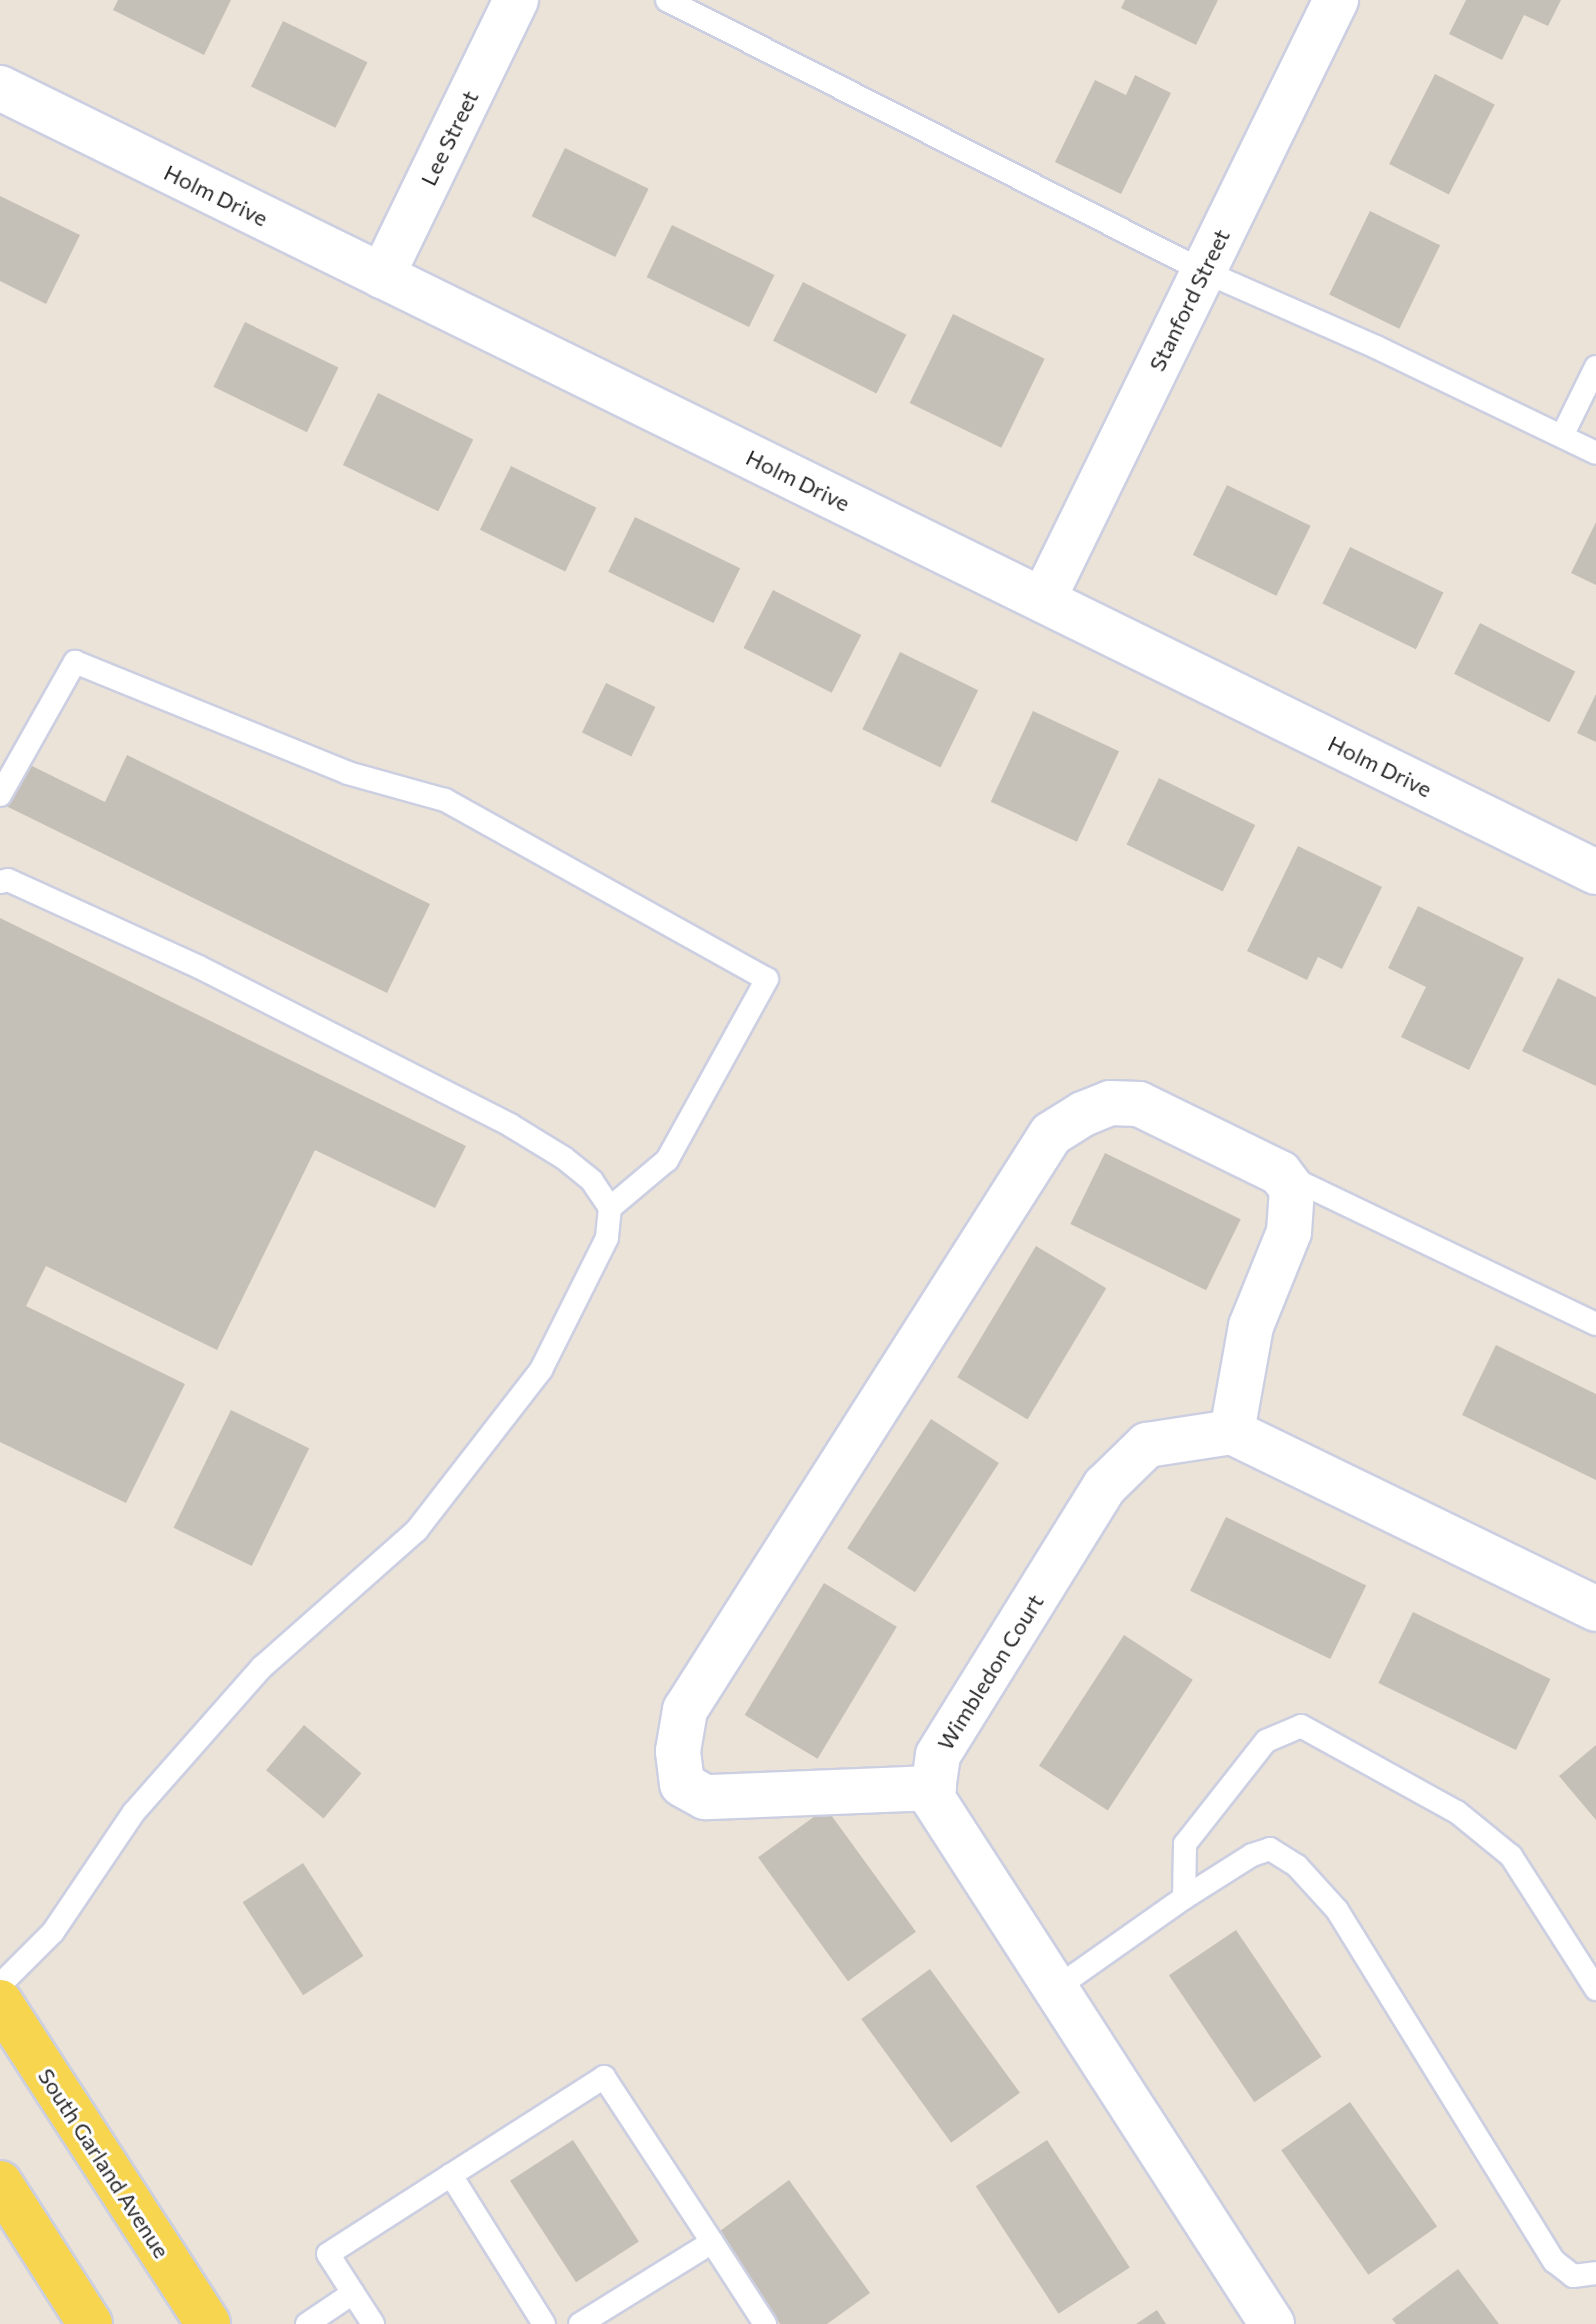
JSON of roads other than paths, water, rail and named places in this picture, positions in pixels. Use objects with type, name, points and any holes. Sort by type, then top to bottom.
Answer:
[{"type":"main road","name":"South Garland Avenue","points":[[0,2002],[208,2324]]},
{"type":"main road","points":[[0,2183],[90,2324]]},
{"type":"street","name":"Lee Street","points":[[382,276],[516,0]]},
{"type":"street","name":"Stanford Street","points":[[1043,600],[1336,0]]},
{"type":"street","name":"Holm Drive","points":[[0,88],[1596,872]]},
{"type":"street","points":[[1272,2324],[932,1797],[934,1788],[705,1797],[682,1784],[678,1751],[685,1710],[1051,1134],[1110,1103],[1139,1104],[1280,1173],[1292,1189],[1293,1211],[1289,1232],[1251,1326],[1232,1432],[1596,1609]]},
{"type":"street","name":"Wimbledon Court","points":[[934,1788],[938,1755],[1105,1486],[1147,1445],[1232,1432]]},
{"type":"lane","points":[[667,0],[1203,271],[1376,347],[1596,453]]},
{"type":"lane","points":[[1562,436],[1596,367]]},
{"type":"lane","points":[[0,795],[75,662],[348,773],[445,800],[767,979],[667,1160],[610,1208],[607,1238],[541,1370],[417,1530],[262,1667],[134,1812],[53,1932],[0,1985]]},
{"type":"lane","points":[[0,882],[8,880],[199,967],[510,1125],[582,1173],[610,1208]]},
{"type":"lane","points":[[1280,1173],[1596,1324]]},
{"type":"lane","points":[[1184,1898],[1185,1844],[1266,1741],[1301,1726],[1457,1812],[1511,1856],[1596,1989]]},
{"type":"lane","points":[[1055,1989],[1184,1898],[1252,1855],[1270,1849],[1297,1866],[1337,1910],[1554,2261],[1573,2276],[1596,2273]]},
{"type":"lane","points":[[373,2324],[328,2254],[604,2077],[765,2324]]},
{"type":"lane","points":[[451,2175],[544,2324]]},
{"type":"lane","points":[[580,2324],[712,2242]]},
{"type":"lane","points":[[307,2324],[353,2293]]}]
